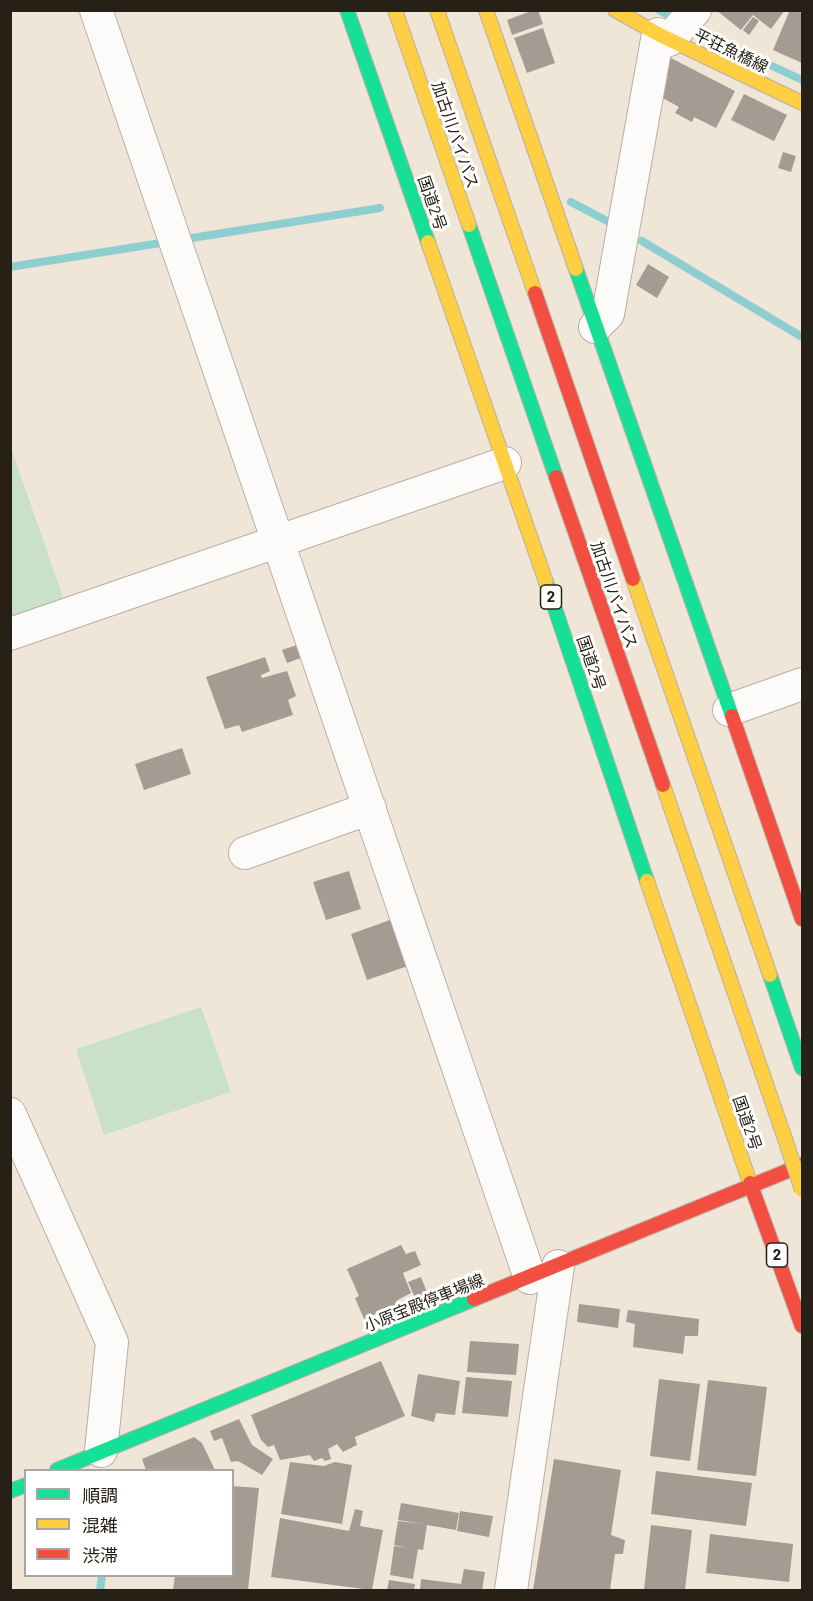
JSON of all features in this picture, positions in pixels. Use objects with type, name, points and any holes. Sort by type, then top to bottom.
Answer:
[{"type":"main road","name":"国道2号","points":[[347,10],[505,463],[751,1185],[802,1326]]},
{"type":"main road","name":"加古川バイパス","points":[[395,10],[802,1190]]},
{"type":"main road","name":"加古川バイパス","points":[[437,10],[802,1068]]},
{"type":"main road","points":[[486,10],[802,919]]},
{"type":"main road","name":"平荘魚橋線","points":[[615,10],[677,26],[802,103]]},
{"type":"main road","name":"小原宝殿停車場線","points":[[59,1469],[802,1165]]},
{"type":"street","points":[[96,10],[370,808],[544,1272],[511,1590]]},
{"type":"street","points":[[595,327],[608,314],[677,26]]},
{"type":"street","points":[[10,633],[505,463]]},
{"type":"street","points":[[729,710],[802,684]]},
{"type":"street","points":[[245,852],[370,808]]},
{"type":"street","points":[[10,1114],[112,1342],[101,1450]]},
{"type":"green space","points":[[10,445],[64,600],[10,618]]},
{"type":"green space","points":[[201,1007],[231,1092],[104,1135],[76,1049]]},
{"type":"building","points":[[538,10],[543,24],[512,35],[507,20]]},
{"type":"building","points":[[716,10],[785,10],[771,29],[753,15],[741,30]]},
{"type":"building","points":[[790,10],[802,13],[802,63],[773,50]]},
{"type":"building","points":[[753,17],[759,21],[749,35],[743,30]]},
{"type":"building","points":[[543,28],[555,63],[527,73],[514,38]]},
{"type":"building","points":[[671,58],[735,91],[716,128],[694,117],[692,122],[675,113],[679,107],[659,96],[668,77],[662,75]]},
{"type":"building","points":[[744,94],[787,115],[774,141],[731,120]]},
{"type":"building","points":[[783,152],[796,156],[791,172],[778,168]]},
{"type":"building","points":[[648,264],[669,277],[657,298],[636,285]]},
{"type":"building","points":[[297,645],[301,658],[287,663],[282,650]]},
{"type":"building","points":[[265,657],[270,671],[261,675],[262,678],[287,671],[296,696],[288,700],[293,715],[242,732],[239,725],[225,729],[206,677]]},
{"type":"building","points":[[182,748],[191,774],[144,790],[135,764]]},
{"type":"building","points":[[349,871],[361,909],[326,920],[313,882]]},
{"type":"building","points":[[390,920],[408,966],[367,980],[351,934]]},
{"type":"building","points":[[401,1245],[406,1254],[415,1251],[421,1265],[403,1273],[411,1293],[396,1301],[396,1305],[364,1319],[355,1298],[359,1296],[347,1269]]},
{"type":"building","points":[[421,1277],[428,1295],[416,1300],[408,1282]]},
{"type":"building","points":[[579,1304],[620,1309],[618,1328],[577,1322]]},
{"type":"building","points":[[628,1310],[699,1319],[698,1336],[685,1336],[683,1354],[633,1347],[635,1324],[626,1322]]},
{"type":"building","points":[[470,1341],[519,1344],[516,1375],[467,1372]]},
{"type":"building","points":[[381,1361],[405,1416],[355,1437],[357,1445],[343,1452],[337,1444],[328,1449],[331,1459],[325,1461],[322,1458],[314,1461],[310,1455],[280,1460],[274,1445],[268,1447],[261,1440],[251,1415]]},
{"type":"building","points":[[418,1374],[460,1381],[455,1415],[436,1413],[434,1422],[411,1416]]},
{"type":"building","points":[[466,1377],[512,1381],[508,1417],[462,1413]]},
{"type":"building","points":[[659,1379],[700,1384],[690,1461],[650,1456]]},
{"type":"building","points":[[708,1380],[767,1387],[756,1476],[697,1470]]},
{"type":"building","points":[[239,1419],[252,1445],[273,1459],[262,1475],[238,1461],[231,1462],[222,1438],[214,1441],[210,1431]]},
{"type":"building","points":[[194,1437],[202,1443],[215,1469],[146,1469],[142,1459]]},
{"type":"building","points":[[554,1459],[621,1470],[611,1535],[625,1540],[623,1554],[615,1554],[610,1590],[533,1590]]},
{"type":"building","points":[[290,1462],[324,1466],[335,1462],[352,1465],[342,1524],[281,1514]]},
{"type":"building","points":[[656,1471],[752,1483],[746,1526],[651,1514]]},
{"type":"building","points":[[234,1486],[259,1488],[248,1590],[173,1590],[175,1577],[234,1577]]},
{"type":"building","points":[[401,1503],[459,1513],[456,1530],[427,1525],[423,1550],[418,1549],[413,1579],[390,1575],[394,1546],[408,1548],[394,1545],[398,1521],[424,1524],[398,1520]]},
{"type":"building","points":[[355,1509],[363,1511],[360,1526],[383,1530],[372,1590],[271,1577],[280,1518],[349,1531]]},
{"type":"building","points":[[460,1511],[493,1516],[489,1537],[457,1531]]},
{"type":"building","points":[[651,1525],[692,1530],[685,1590],[644,1590]]},
{"type":"building","points":[[710,1534],[793,1544],[789,1582],[706,1573]]},
{"type":"building","points":[[464,1569],[485,1572],[482,1590],[420,1590],[421,1579],[461,1584]]},
{"type":"building","points":[[389,1580],[415,1584],[414,1590],[387,1590]]},
{"type":"waterway","points":[[659,10],[677,20]]},
{"type":"waterway","points":[[689,27],[802,80]]},
{"type":"waterway","points":[[571,202],[611,223]]},
{"type":"waterway","points":[[10,267],[380,208]]},
{"type":"waterway","points":[[642,241],[802,337]]},
{"type":"waterway","points":[[100,1590],[102,1577]]},
{"type":"traffic: fast","points":[[347,10],[428,242]]},
{"type":"traffic: fast","points":[[469,225],[556,477]]},
{"type":"traffic: fast","points":[[576,269],[732,716]]},
{"type":"traffic: fast","points":[[546,582],[647,881]]},
{"type":"traffic: fast","points":[[770,975],[802,1068]]},
{"type":"traffic: fast","points":[[59,1469],[474,1299]]},
{"type":"traffic: fast","points":[[10,1491],[24,1486]]},
{"type":"traffic: slow","points":[[395,10],[469,225]]},
{"type":"traffic: slow","points":[[437,10],[535,293]]},
{"type":"traffic: slow","points":[[486,10],[576,269]]},
{"type":"traffic: slow","points":[[615,10],[658,34],[802,103]]},
{"type":"traffic: slow","points":[[428,242],[546,582]]},
{"type":"traffic: slow","points":[[633,579],[770,975]]},
{"type":"traffic: slow","points":[[663,785],[785,1139]]},
{"type":"traffic: slow","points":[[647,881],[750,1183]]},
{"type":"traffic: slow","points":[[785,1139],[802,1190]]},
{"type":"traffic: jam","points":[[535,293],[633,579]]},
{"type":"traffic: jam","points":[[556,477],[663,785]]},
{"type":"traffic: jam","points":[[732,716],[802,919]]},
{"type":"traffic: jam","points":[[474,1299],[802,1165]]},
{"type":"traffic: jam","points":[[750,1183],[802,1326]]}]
